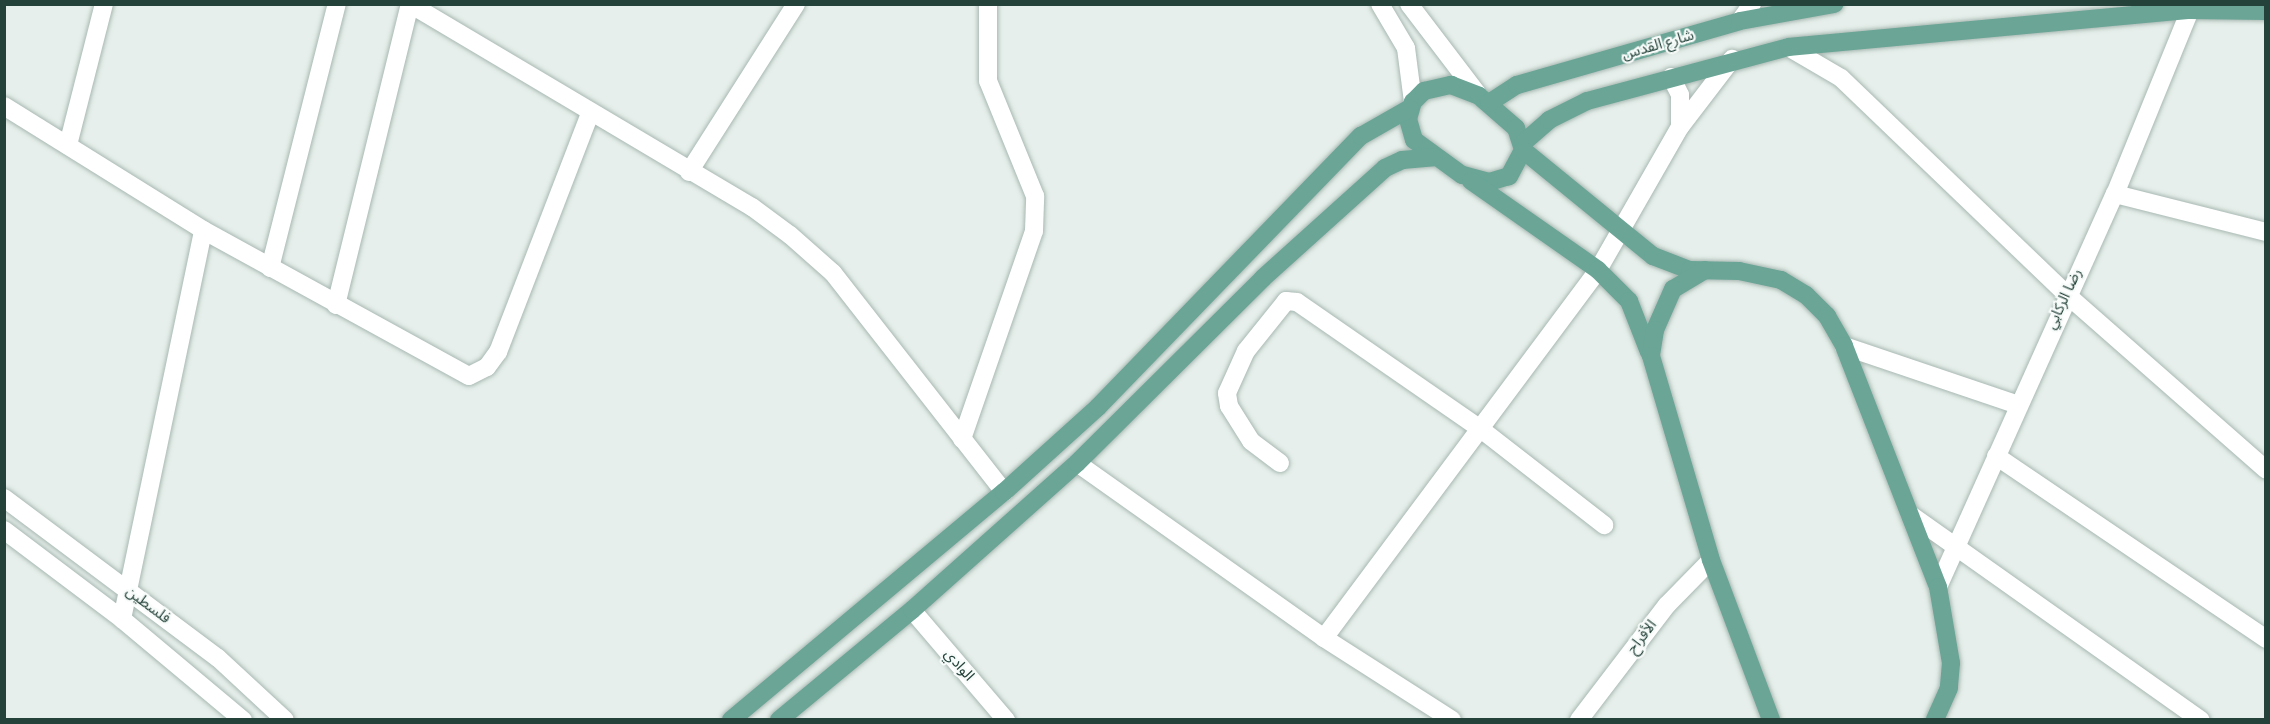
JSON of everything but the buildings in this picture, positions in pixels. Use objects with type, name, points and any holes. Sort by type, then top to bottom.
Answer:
[{"type":"main road","name":"شارع القدس","points":[[1484,100],[1517,85],[1740,21],[1815,5],[1834,4]]},
{"type":"main road","points":[[1462,175],[1499,180],[1516,168],[1523,146],[1563,111],[1732,59],[1788,47],[2190,10],[2265,12]]},
{"type":"main road","points":[[741,717],[1004,492],[1098,407],[1361,136],[1411,105],[1424,91],[1451,85],[1484,100],[1516,128],[1523,146],[1623,233],[1674,266],[1710,268],[1781,280],[1806,295],[1827,316],[1844,346],[1938,588],[1952,663],[1949,688],[1935,720]]},
{"type":"main road","points":[[1411,105],[1409,130],[1434,157],[1598,270],[1629,301],[1651,356],[1711,560],[1771,720]]},
{"type":"main road","points":[[779,720],[912,610],[1077,463],[1334,213],[1385,168],[1402,160],[1434,157]]},
{"type":"main road","points":[[1314,187],[1334,213]]},
{"type":"main road","points":[[1651,356],[1655,330],[1673,289],[1710,268]]},
{"type":"street","points":[[69,145],[104,4]]},
{"type":"street","points":[[270,268],[337,4]]},
{"type":"street","points":[[336,305],[410,4],[689,172],[752,207],[833,273],[1004,492]]},
{"type":"street","points":[[689,172],[796,4]]},
{"type":"street","points":[[962,439],[1034,231],[1035,196],[988,81],[988,4]]},
{"type":"street","points":[[1380,4],[1406,48],[1411,105]]},
{"type":"street","points":[[1409,4],[1484,100]]},
{"type":"street","points":[[1740,21],[1752,4]]},
{"type":"street","name":"رضا الركابي","points":[[1938,588],[2066,294],[2115,194],[2190,10]]},
{"type":"street","points":[[1788,47],[1841,78],[2066,294],[2265,471]]},
{"type":"street","points":[[1324,638],[1482,430],[1598,270],[1623,233],[1680,127],[1732,59]]},
{"type":"street","points":[[1671,77],[1680,95],[1680,127]]},
{"type":"street","points":[[4,106],[202,230],[457,372],[469,376],[487,367],[498,352],[590,113]]},
{"type":"street","points":[[2115,194],[2265,232]]},
{"type":"street","points":[[122,619],[130,591],[202,230]]},
{"type":"street","points":[[1280,463],[1251,441],[1229,406],[1227,393],[1246,351],[1286,301],[1297,302],[1482,430],[1604,525]]},
{"type":"street","points":[[1844,346],[2018,405]]},
{"type":"street","points":[[1996,456],[2265,639]]},
{"type":"street","points":[[1077,463],[1324,638],[1452,720]]},
{"type":"street","name":"فلسطين","points":[[4,498],[218,658],[285,720]]},
{"type":"street","points":[[1911,515],[1957,545],[2201,720]]},
{"type":"street","name":"فلسطين","points":[[4,531],[122,619],[243,720]]},
{"type":"street","name":"الأفراح","points":[[1579,720],[1668,605],[1711,560]]},
{"type":"street","name":"الوادي","points":[[912,610],[1006,720]]}]
